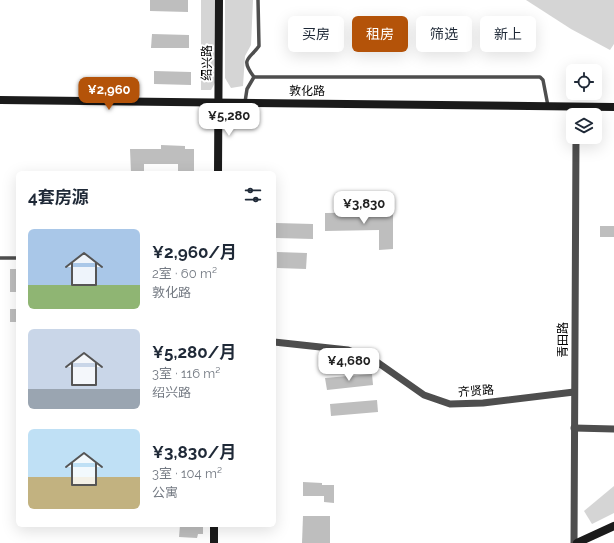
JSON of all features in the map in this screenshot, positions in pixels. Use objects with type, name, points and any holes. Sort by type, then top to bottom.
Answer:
[{"type":"main road","name":"绍兴路","points":[[218,171],[219,0]]},
{"type":"main road","name":"敦化路","points":[[0,100],[219,101],[548,106],[566,109]]},
{"type":"main road","name":"敦化路","points":[[602,108],[614,107]]},
{"type":"main road","points":[[576,543],[614,526]]},
{"type":"main road","points":[[214,527],[214,543]]},
{"type":"street","name":"青田路","points":[[576,144],[574,428],[576,543]]},
{"type":"street","name":"齐贤路","points":[[276,342],[348,350],[377,362],[424,395],[450,404],[574,392]]},
{"type":"street","points":[[574,428],[614,430]]},
{"type":"lane","points":[[258,0],[259,46],[249,54],[247,61],[249,70],[254,76],[540,77],[548,106]]},
{"type":"lane","points":[[245,102],[247,89],[254,76]]},
{"type":"lane","points":[[0,258],[16,258]]},
{"type":"shaded area","points":[[201,0],[215,0],[216,81],[211,90],[201,90]]},
{"type":"shaded area","points":[[225,0],[253,0],[251,45],[245,56],[243,86],[231,88],[225,78]]},
{"type":"shaded area","points":[[526,0],[614,0],[614,44],[610,50],[571,29]]},
{"type":"shaded area","points":[[614,486],[614,513],[592,524],[584,511]]},
{"type":"building","points":[[150,0],[188,0],[188,12],[150,11]]},
{"type":"building","points":[[152,34],[189,35],[189,48],[151,48]]},
{"type":"building","points":[[154,71],[191,72],[191,85],[154,84]]},
{"type":"building","points":[[161,145],[185,146],[185,149],[194,149],[194,171],[178,171],[178,164],[144,164],[144,171],[131,171],[130,149],[161,149]]},
{"type":"building","points":[[393,212],[393,249],[379,250],[379,230],[325,231],[325,213]]},
{"type":"building","points":[[276,223],[313,224],[313,239],[276,238]]},
{"type":"building","points":[[600,226],[614,226],[614,237],[600,237]]},
{"type":"building","points":[[277,252],[307,253],[306,269],[277,268]]},
{"type":"building","points":[[10,269],[16,269],[16,292],[10,292]]},
{"type":"building","points":[[10,309],[16,309],[16,322],[10,322]]},
{"type":"building","points":[[372,374],[373,385],[327,390],[325,378]]},
{"type":"building","points":[[377,400],[378,412],[331,416],[330,404]]},
{"type":"building","points":[[303,482],[334,485],[334,503],[324,502],[324,496],[303,496]]},
{"type":"building","points":[[303,516],[330,516],[330,543],[302,543]]},
{"type":"building","points":[[180,527],[203,527],[203,534],[198,534],[197,538],[179,537]]}]
